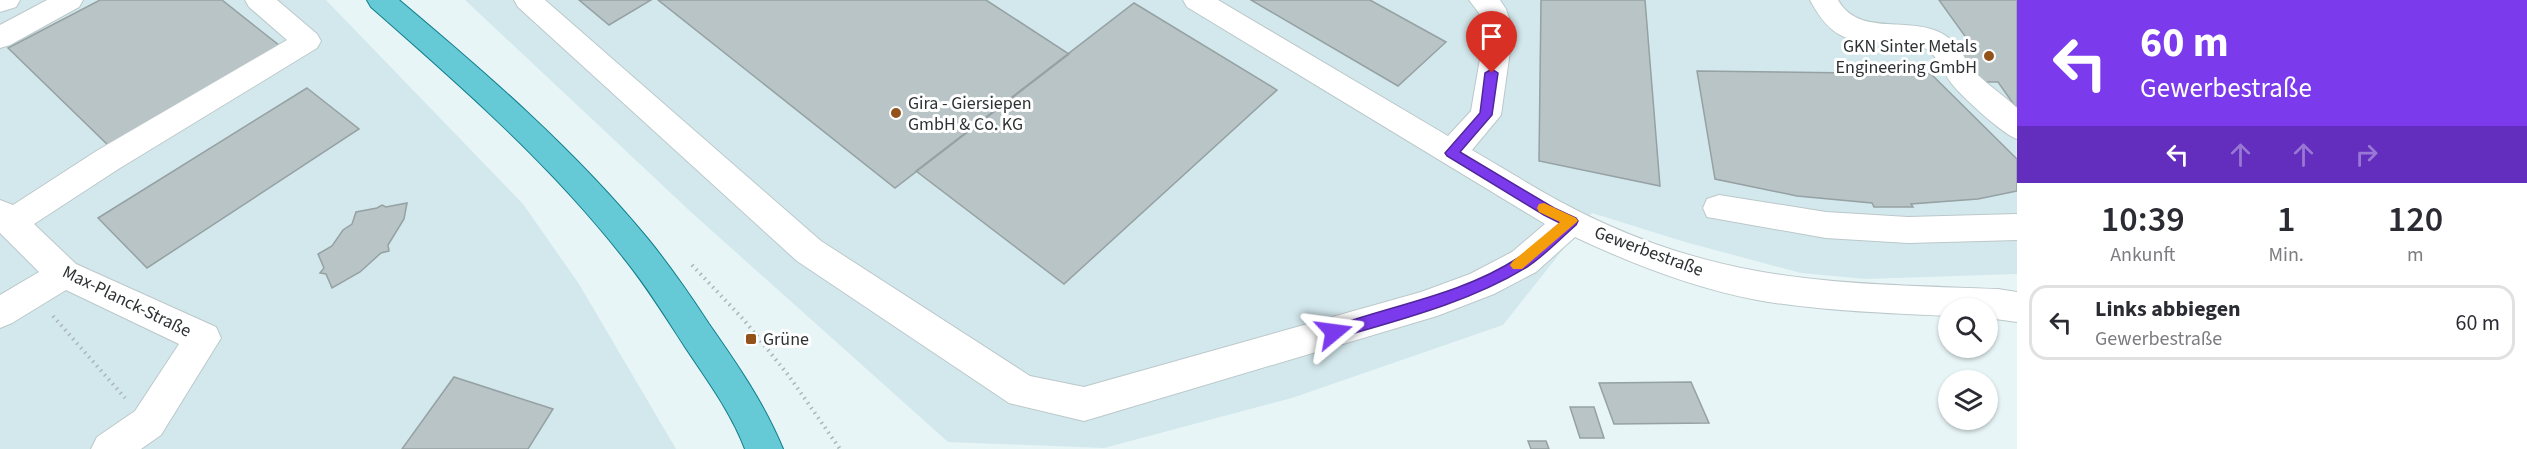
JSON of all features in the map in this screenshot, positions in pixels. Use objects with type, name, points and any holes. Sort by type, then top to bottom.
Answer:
[{"type":"main road","points":[[381,0],[475,80],[527,130],[628,237],[679,308],[768,442]]},
{"type":"street","points":[[0,3],[6,0]]},
{"type":"street","points":[[0,38],[69,0]]},
{"type":"street","points":[[5,218],[307,41],[258,0]]},
{"type":"street","points":[[528,0],[809,252],[1022,392],[1084,404],[1425,306],[1482,284],[1524,262],[1571,221]]},
{"type":"street","name":"Gewerbestraße","points":[[1197,0],[1549,212],[1621,244],[1685,267],[1755,285],[1842,297],[1998,304],[2017,307]]},
{"type":"street","points":[[1451,153],[1486,115],[1499,30],[1492,9],[1483,0]]},
{"type":"street","points":[[1824,0],[1837,21],[1846,27],[1862,32],[1908,34],[1931,38],[1944,47],[1960,74],[2006,112],[2017,128]]},
{"type":"street","points":[[1719,208],[1826,225],[1908,230],[2017,227]]},
{"type":"street","name":"Max-Planck-Straße","points":[[5,218],[64,274],[203,338],[148,423]]},
{"type":"street","points":[[0,313],[64,274]]},
{"type":"street","points":[[110,449],[148,423]]},
{"type":"path","points":[[33,293],[148,423]]},
{"type":"shaded area","points":[[0,0],[326,0],[523,204],[579,284],[676,449],[0,449]]},
{"type":"shaded area","points":[[465,0],[2017,0],[2017,274],[1865,279],[1801,273],[1685,242],[1592,213],[1503,325],[1292,398],[1104,448],[948,442],[692,213]]},
{"type":"building","points":[[100,0],[222,0],[280,46],[110,147],[8,48]]},
{"type":"building","points":[[579,0],[651,0],[609,25]]},
{"type":"building","name":"Gira - Giersiepen GmbH & Co. KG","points":[[658,0],[986,0],[1069,54],[895,188]]},
{"type":"building","points":[[1251,0],[1370,0],[1446,42],[1398,86]]},
{"type":"building","points":[[1541,0],[1645,0],[1660,186],[1539,161]]},
{"type":"building","name":"GKN Sinter Metals Engineering GmbH","points":[[1939,0],[2017,0],[2017,109],[1998,82],[1973,82],[1965,70],[1958,42],[1970,43]]},
{"type":"building","points":[[1134,3],[1277,90],[1064,284],[916,171]]},
{"type":"building","points":[[1697,71],[1931,74],[2017,159],[2017,191],[1978,199],[1911,204],[1913,207],[1874,207],[1872,203],[1797,196],[1715,179]]},
{"type":"building","points":[[307,88],[359,129],[147,268],[98,218]]},
{"type":"building","points":[[407,203],[404,219],[388,245],[389,251],[381,253],[360,272],[332,288],[326,274],[320,273],[324,268],[318,254],[332,246],[343,230],[352,224],[356,212],[382,205],[386,207]]},
{"type":"building","points":[[454,377],[553,409],[528,449],[402,449]]},
{"type":"building","points":[[1691,382],[1709,423],[1614,424],[1599,383]]},
{"type":"building","points":[[1570,407],[1594,407],[1604,438],[1580,438]]},
{"type":"building","points":[[1528,441],[1546,441],[1549,449],[1531,449]]},
{"type":"slow traffic","points":[[1518,265],[1571,221],[1544,208]]},
{"type":"place","name":"GKN Sinter Metals Engineering GmbH","points":[[1989,56]]},
{"type":"place","name":"Gira - Giersiepen GmbH & Co. KG","points":[[896,113]]},
{"type":"place","name":"Grüne","points":[[751,339]]},
{"type":"route","points":[[1334,332],[1425,306],[1482,284],[1524,262],[1571,221],[1549,212],[1451,153],[1482,122],[1486,115],[1492,73]]}]
